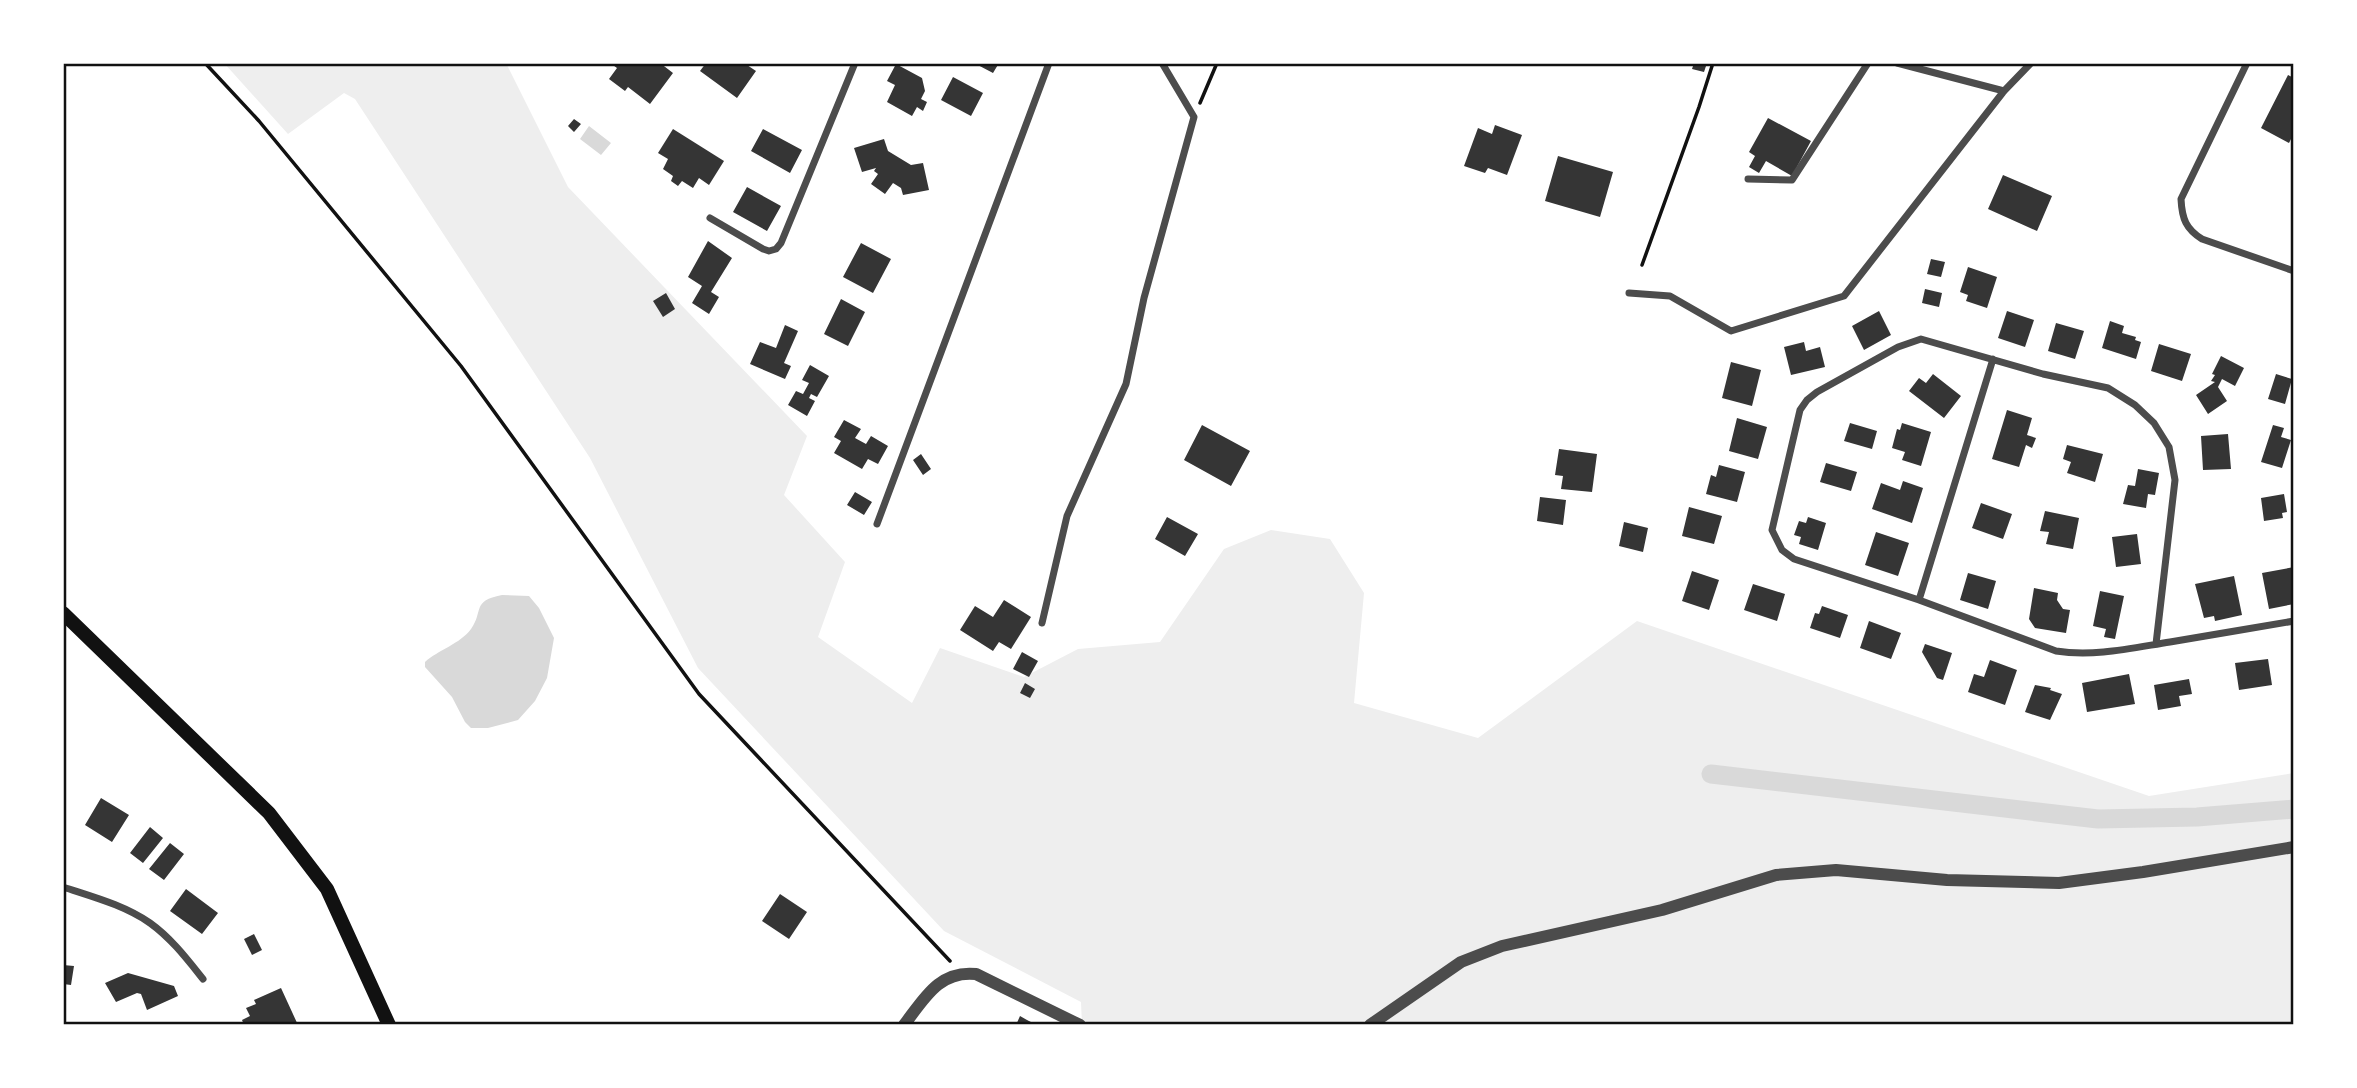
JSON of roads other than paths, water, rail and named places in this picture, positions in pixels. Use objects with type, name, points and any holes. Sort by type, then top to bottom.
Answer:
[{"type":"main road","points":[[63,612],[269,813],[327,889],[389,1025]]},
{"type":"street","points":[[710,218],[769,251],[776,249],[781,243],[855,63]]},
{"type":"street","points":[[877,524],[1049,63]]},
{"type":"street","points":[[1042,623],[1067,516],[1126,384],[1144,298],[1194,117],[1163,63]]},
{"type":"street","points":[[1748,179],[1792,180],[1868,63]]},
{"type":"street","points":[[1897,63],[2004,92]]},
{"type":"street","points":[[1629,293],[1670,296],[1731,331],[1844,296],[2004,92],[2031,63]]},
{"type":"street","points":[[2247,63],[2181,199],[2182,217],[2190,232],[2202,239],[2294,271]]},
{"type":"street","points":[[2156,644],[2175,480],[2169,447],[2154,423],[2135,405],[2108,388],[2043,374],[1921,339],[1910,342],[1807,400],[1796,420],[1772,530],[1782,550],[1794,558],[1919,600],[2056,651],[2085,654],[2156,644],[2294,621]]},
{"type":"street","points":[[1919,600],[1993,359]]},
{"type":"street","points":[[1370,1025],[1461,962],[1502,946],[1662,909],[1776,875],[1836,870],[1947,880],[2059,883],[2143,872],[2294,846]]},
{"type":"street","points":[[63,887],[118,906],[150,923],[178,948],[203,979]]},
{"type":"street","points":[[904,1025],[942,979],[961,972],[976,974],[1080,1025]]},
{"type":"waterway","points":[[1711,774],[2098,819],[2197,817],[2294,809]]}]
